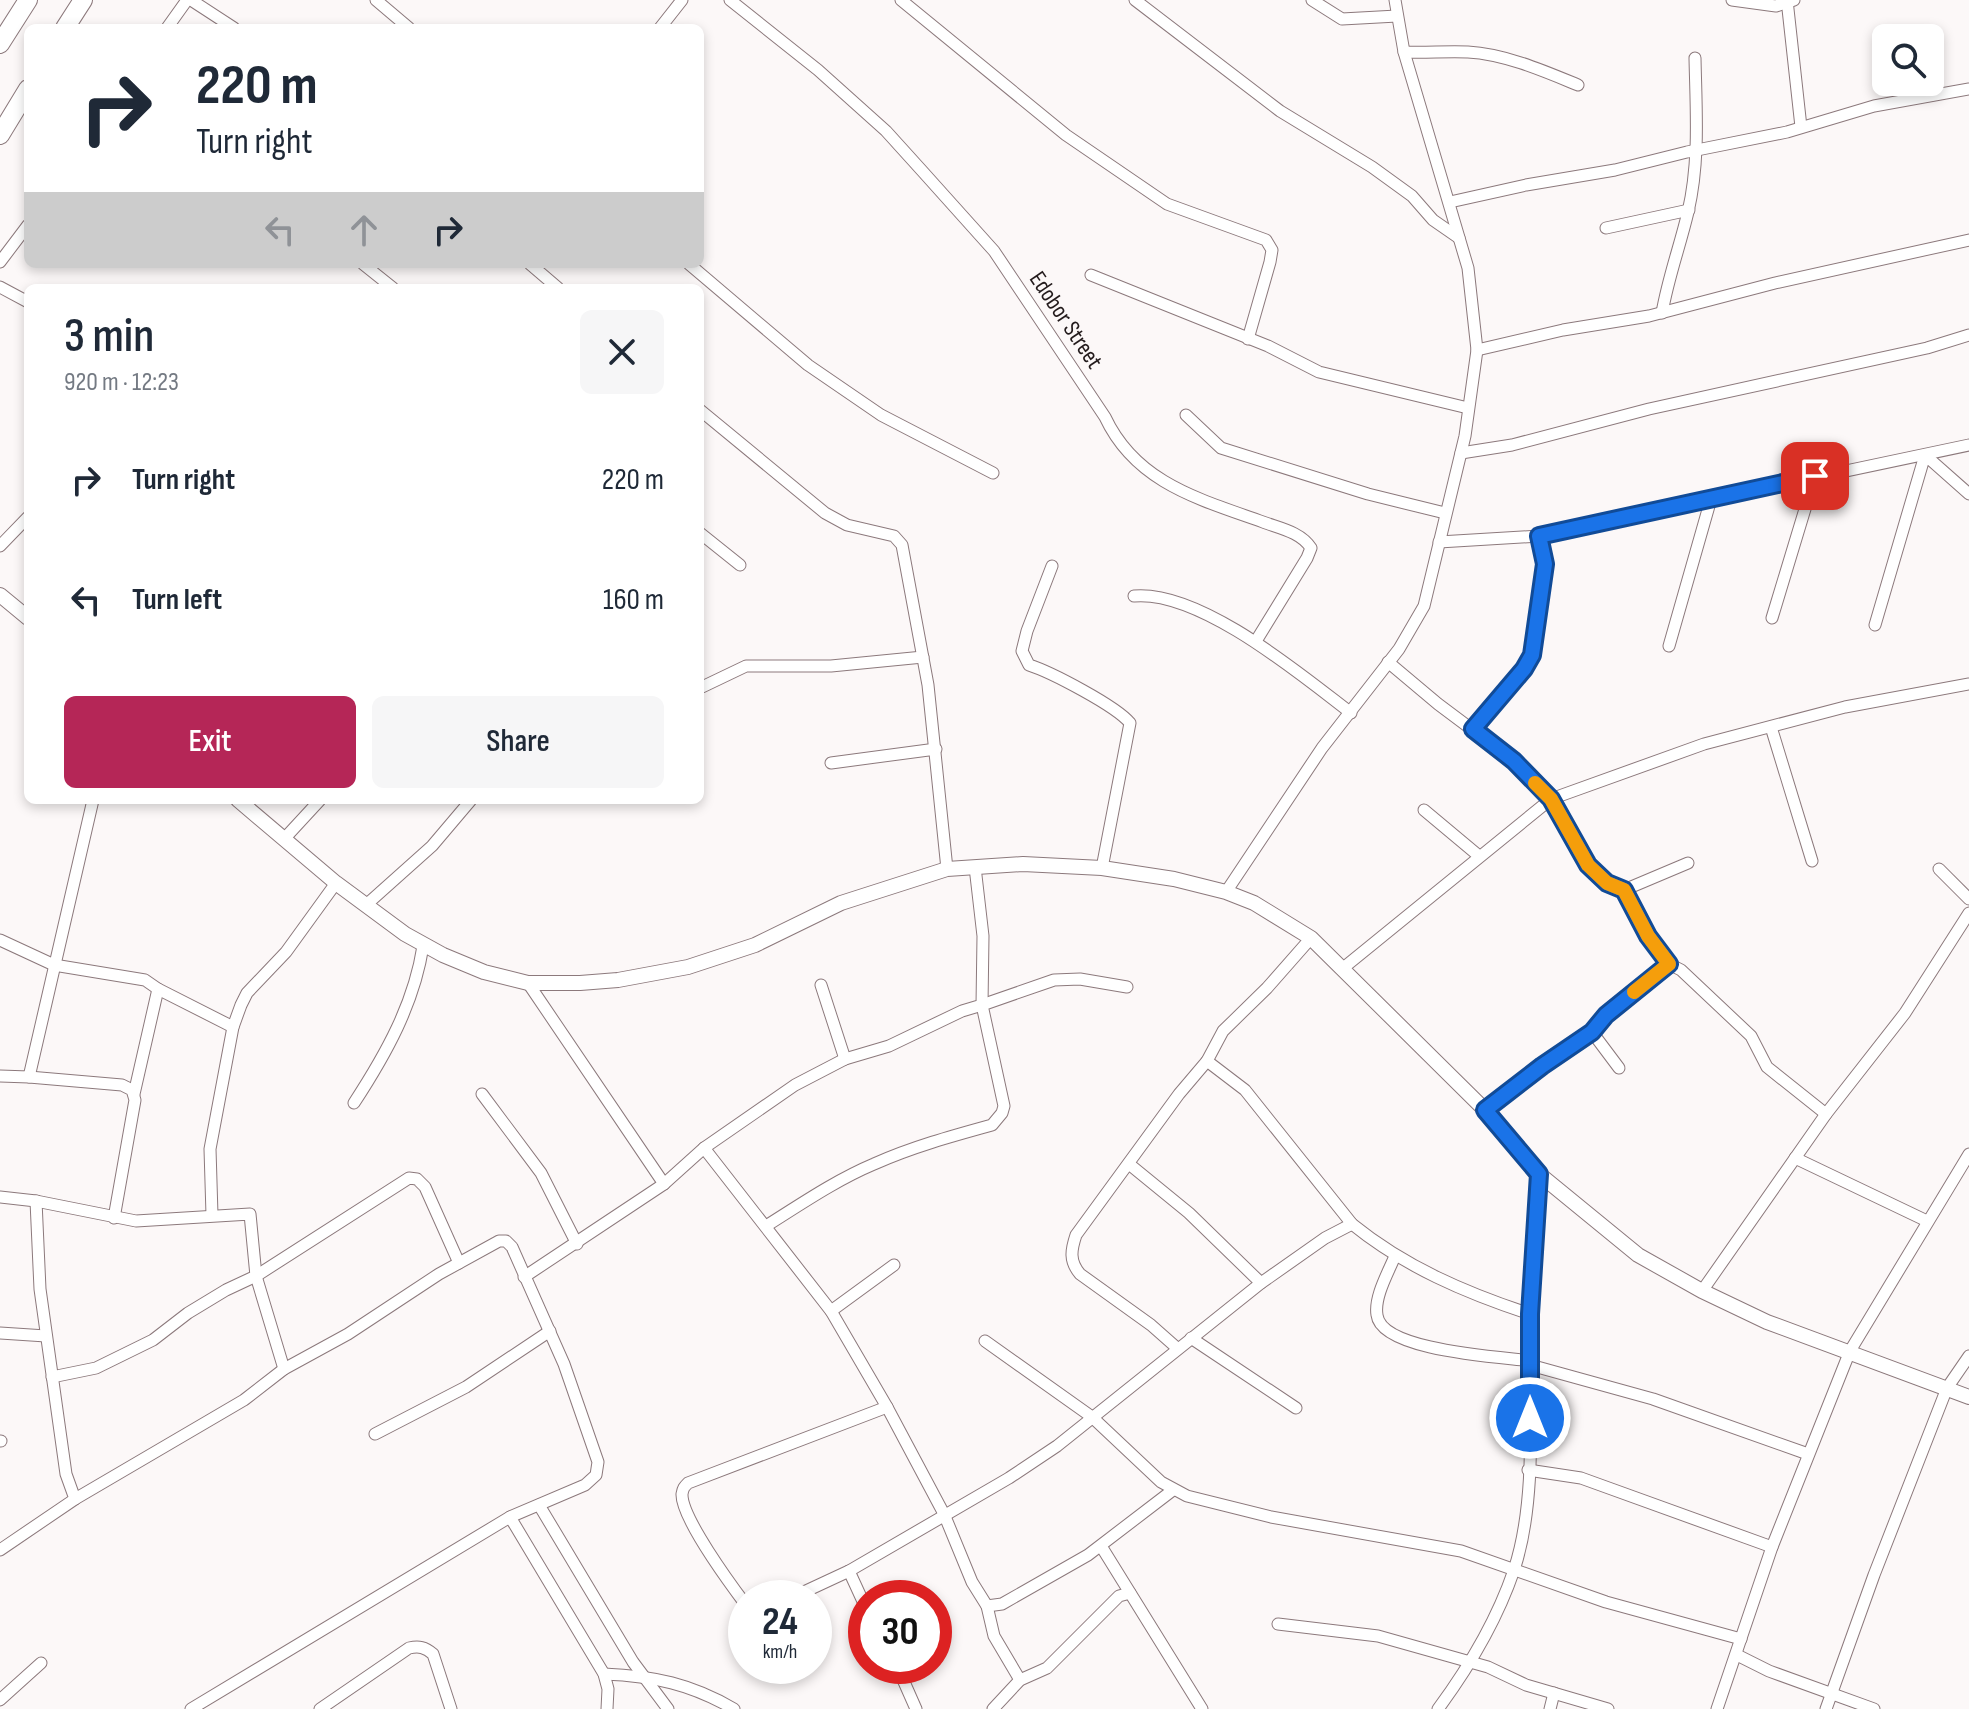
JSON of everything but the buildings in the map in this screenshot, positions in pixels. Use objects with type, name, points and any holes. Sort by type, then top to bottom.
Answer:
[{"type":"highway","points":[[0,44],[28,0]]},
{"type":"highway","points":[[68,24],[83,0]]},
{"type":"highway","points":[[0,135],[24,96]]},
{"type":"street","points":[[170,24],[189,0],[228,24]]},
{"type":"street","points":[[376,0],[404,24]]},
{"type":"street","points":[[663,24],[682,0]]},
{"type":"street","name":"Edobor Street","points":[[730,0],[818,70],[886,131],[994,251],[1105,417],[1115,440],[1133,459],[1160,480],[1192,497],[1306,541],[1311,548],[1307,558],[1256,641]]},
{"type":"street","points":[[901,0],[1066,135],[1167,204],[1266,240],[1272,250],[1270,262],[1248,339]]},
{"type":"street","points":[[1135,0],[1280,111],[1372,167],[1412,196],[1433,220],[1459,238]]},
{"type":"street","points":[[1312,0],[1342,19],[1397,16]]},
{"type":"street","points":[[1226,892],[1322,748],[1399,649],[1424,606],[1461,453],[1477,350],[1468,268],[1404,52],[1395,0]]},
{"type":"street","points":[[1732,0],[1776,6],[1794,0]]},
{"type":"street","points":[[1787,0],[1801,127]]},
{"type":"street","points":[[1404,52],[1468,52],[1539,68],[1578,85]]},
{"type":"street","points":[[1662,313],[1669,276],[1689,210],[1697,151],[1695,58]]},
{"type":"street","points":[[1450,202],[1615,170],[1787,132],[1874,106],[1969,89]]},
{"type":"street","points":[[1606,228],[1689,210]]},
{"type":"street","points":[[0,262],[24,230]]},
{"type":"street","points":[[1477,350],[1563,330],[1662,313],[1775,283],[1969,240]]},
{"type":"street","points":[[368,268],[388,284]]},
{"type":"street","points":[[535,268],[553,284]]},
{"type":"street","points":[[694,268],[808,365],[881,415],[993,473]]},
{"type":"street","points":[[1091,275],[1126,286],[1190,316],[1268,346],[1319,372],[1468,408]]},
{"type":"street","points":[[0,287],[24,300]]},
{"type":"street","points":[[1461,453],[1512,445],[1649,409],[1927,348],[1969,335]]},
{"type":"street","points":[[704,413],[825,513],[847,525],[897,539],[905,556],[923,657],[936,749],[947,869]]},
{"type":"street","points":[[1186,415],[1221,448],[1368,494],[1445,513]]},
{"type":"street","points":[[1439,542],[1539,536],[1969,445]]},
{"type":"street","points":[[1925,455],[1969,494]]},
{"type":"street","points":[[1875,625],[1925,455]]},
{"type":"street","points":[[1772,618],[1815,476]]},
{"type":"street","points":[[1669,646],[1711,499]]},
{"type":"street","points":[[0,546],[24,521]]},
{"type":"street","points":[[704,536],[740,565]]},
{"type":"street","points":[[1473,729],[1524,669],[1532,655],[1545,564],[1539,536]]},
{"type":"street","points":[[1052,566],[1022,651],[1029,665],[1109,705],[1130,723],[1102,868]]},
{"type":"street","points":[[1134,596],[1151,594],[1168,599],[1256,641],[1351,713]]},
{"type":"street","points":[[0,595],[24,611]]},
{"type":"street","points":[[704,686],[746,666],[831,666],[923,657]]},
{"type":"street","points":[[1388,662],[1514,761],[1551,799],[1588,865],[1607,883],[1624,890],[1648,936],[1669,964],[1681,970],[1751,1036],[1767,1067],[1826,1114]]},
{"type":"street","points":[[1342,969],[1551,799],[1704,744],[1845,707],[1969,684]]},
{"type":"street","points":[[1771,727],[1812,861]]},
{"type":"street","points":[[831,763],[936,749]]},
{"type":"street","points":[[29,1077],[92,804]]},
{"type":"street","points":[[243,804],[336,883],[423,946],[484,972],[528,983],[618,980],[688,967],[755,945],[841,903],[947,869],[1023,864],[1102,868],[1174,879],[1226,892],[1254,903],[1311,938],[1485,1110],[1539,1174],[1638,1255],[1702,1291],[1767,1322],[1969,1397]]},
{"type":"street","points":[[284,839],[316,804]]},
{"type":"street","points":[[366,905],[432,846],[468,804]]},
{"type":"street","points":[[1424,810],[1479,856]]},
{"type":"street","points":[[1624,890],[1688,863]]},
{"type":"street","points":[[766,1226],[829,1186],[872,1164],[930,1142],[992,1125],[998,1120],[1004,1106],[982,1005],[983,936],[975,867]]},
{"type":"street","points":[[1939,869],[1969,899]]},
{"type":"street","points":[[212,1215],[210,1149],[233,1027],[247,993],[286,952],[336,883]]},
{"type":"street","points":[[1702,1291],[1826,1114],[1905,1013],[1969,913]]},
{"type":"street","points":[[1177,1348],[1151,1325],[1080,1274],[1071,1258],[1076,1235],[1179,1094],[1207,1061],[1223,1031],[1267,988],[1311,938]]},
{"type":"street","points":[[0,940],[54,965],[145,980],[233,1027]]},
{"type":"street","points":[[354,1103],[394,1035],[415,985],[423,946]]},
{"type":"street","points":[[1485,1110],[1592,1032],[1606,1015],[1669,964]]},
{"type":"street","points":[[524,1277],[664,1184],[704,1148],[795,1085],[845,1059],[889,1046],[962,1011],[1054,980],[1080,979],[1127,987]]},
{"type":"street","points":[[528,983],[664,1184]]},
{"type":"street","points":[[821,985],[845,1059]]},
{"type":"street","points":[[114,1218],[134,1094],[158,989]]},
{"type":"street","points":[[1592,1032],[1619,1068]]},
{"type":"street","points":[[1207,1061],[1245,1090],[1352,1224],[1395,1256],[1456,1287],[1530,1314]]},
{"type":"street","points":[[0,1076],[122,1085],[134,1094]]},
{"type":"street","points":[[482,1094],[541,1173],[577,1244]]},
{"type":"street","points":[[704,1148],[831,1311],[944,1514],[972,1582],[987,1606],[994,1636],[1020,1680]]},
{"type":"street","points":[[1717,1709],[1772,1547],[1850,1351],[1969,1154]]},
{"type":"street","points":[[1795,1158],[1927,1221]]},
{"type":"street","points":[[1129,1164],[1189,1213],[1261,1283]]},
{"type":"street","points":[[1438,1709],[1469,1663],[1514,1570],[1525,1517],[1530,1314],[1539,1174]]},
{"type":"street","points":[[52,1377],[96,1368],[153,1340],[188,1313],[256,1276],[409,1178],[417,1179],[425,1187],[459,1263]]},
{"type":"street","points":[[0,1197],[36,1201],[114,1218],[151,1220],[250,1214],[256,1276],[284,1369]]},
{"type":"street","points":[[36,1201],[37,1260],[46,1336],[66,1474],[75,1499]]},
{"type":"street","points":[[830,1580],[1009,1478],[1057,1446],[1261,1283],[1325,1238],[1352,1224]]},
{"type":"street","points":[[0,1550],[75,1499],[244,1400],[284,1369],[348,1334],[459,1263],[499,1241],[506,1241],[512,1247],[550,1331],[592,1445],[596,1475],[585,1485],[510,1517],[191,1709]]},
{"type":"street","points":[[1395,1256],[1376,1314],[1380,1325],[1389,1333],[1425,1346],[1530,1363],[1653,1399],[1808,1454]]},
{"type":"street","points":[[831,1311],[894,1265]]},
{"type":"street","points":[[375,1434],[466,1387],[550,1331]]},
{"type":"street","points":[[0,1333],[46,1336]]},
{"type":"street","points":[[1191,1338],[1296,1408]]},
{"type":"street","points":[[985,1341],[1092,1417],[1173,1490],[1271,1517],[1461,1551],[1606,1602],[1741,1639]]},
{"type":"street","points":[[1826,1709],[1947,1388],[1969,1356]]},
{"type":"street","points":[[729,1580],[703,1542],[683,1499],[683,1488],[715,1472],[887,1407]]},
{"type":"street","points":[[1528,1470],[1581,1478],[1772,1547]]},
{"type":"street","points":[[987,1606],[1002,1604],[1101,1546],[1173,1490]]},
{"type":"street","points":[[539,1505],[642,1675],[668,1709]]},
{"type":"street","points":[[510,1517],[604,1674],[608,1689],[607,1709]]},
{"type":"street","points":[[1101,1546],[1202,1709]]},
{"type":"street","points":[[849,1571],[853,1580]]},
{"type":"street","points":[[993,1709],[1020,1680],[1047,1668],[1119,1596],[1130,1593]]},
{"type":"street","points":[[1278,1624],[1378,1636],[1488,1667],[1526,1685],[1608,1709]]},
{"type":"street","points":[[320,1709],[409,1648],[419,1647],[433,1654],[451,1709]]},
{"type":"street","points":[[1737,1655],[1769,1671],[1874,1709]]},
{"type":"street","points":[[0,1700],[41,1663]]},
{"type":"street","points":[[604,1674],[642,1675],[704,1691],[734,1709]]},
{"type":"street","points":[[905,1684],[916,1709]]},
{"type":"street","points":[[1550,1709],[1554,1693]]},
{"type":"slow traffic","points":[[1535,783],[1551,799],[1588,865],[1607,883],[1624,890],[1648,936],[1669,964],[1634,992]]},
{"type":"route","points":[[1530,1418],[1530,1314],[1539,1174],[1485,1110],[1592,1032],[1606,1015],[1669,964],[1648,936],[1624,890],[1607,883],[1588,865],[1551,799],[1514,761],[1473,729],[1504,695],[1532,655],[1545,564],[1539,536],[1815,476]]}]
